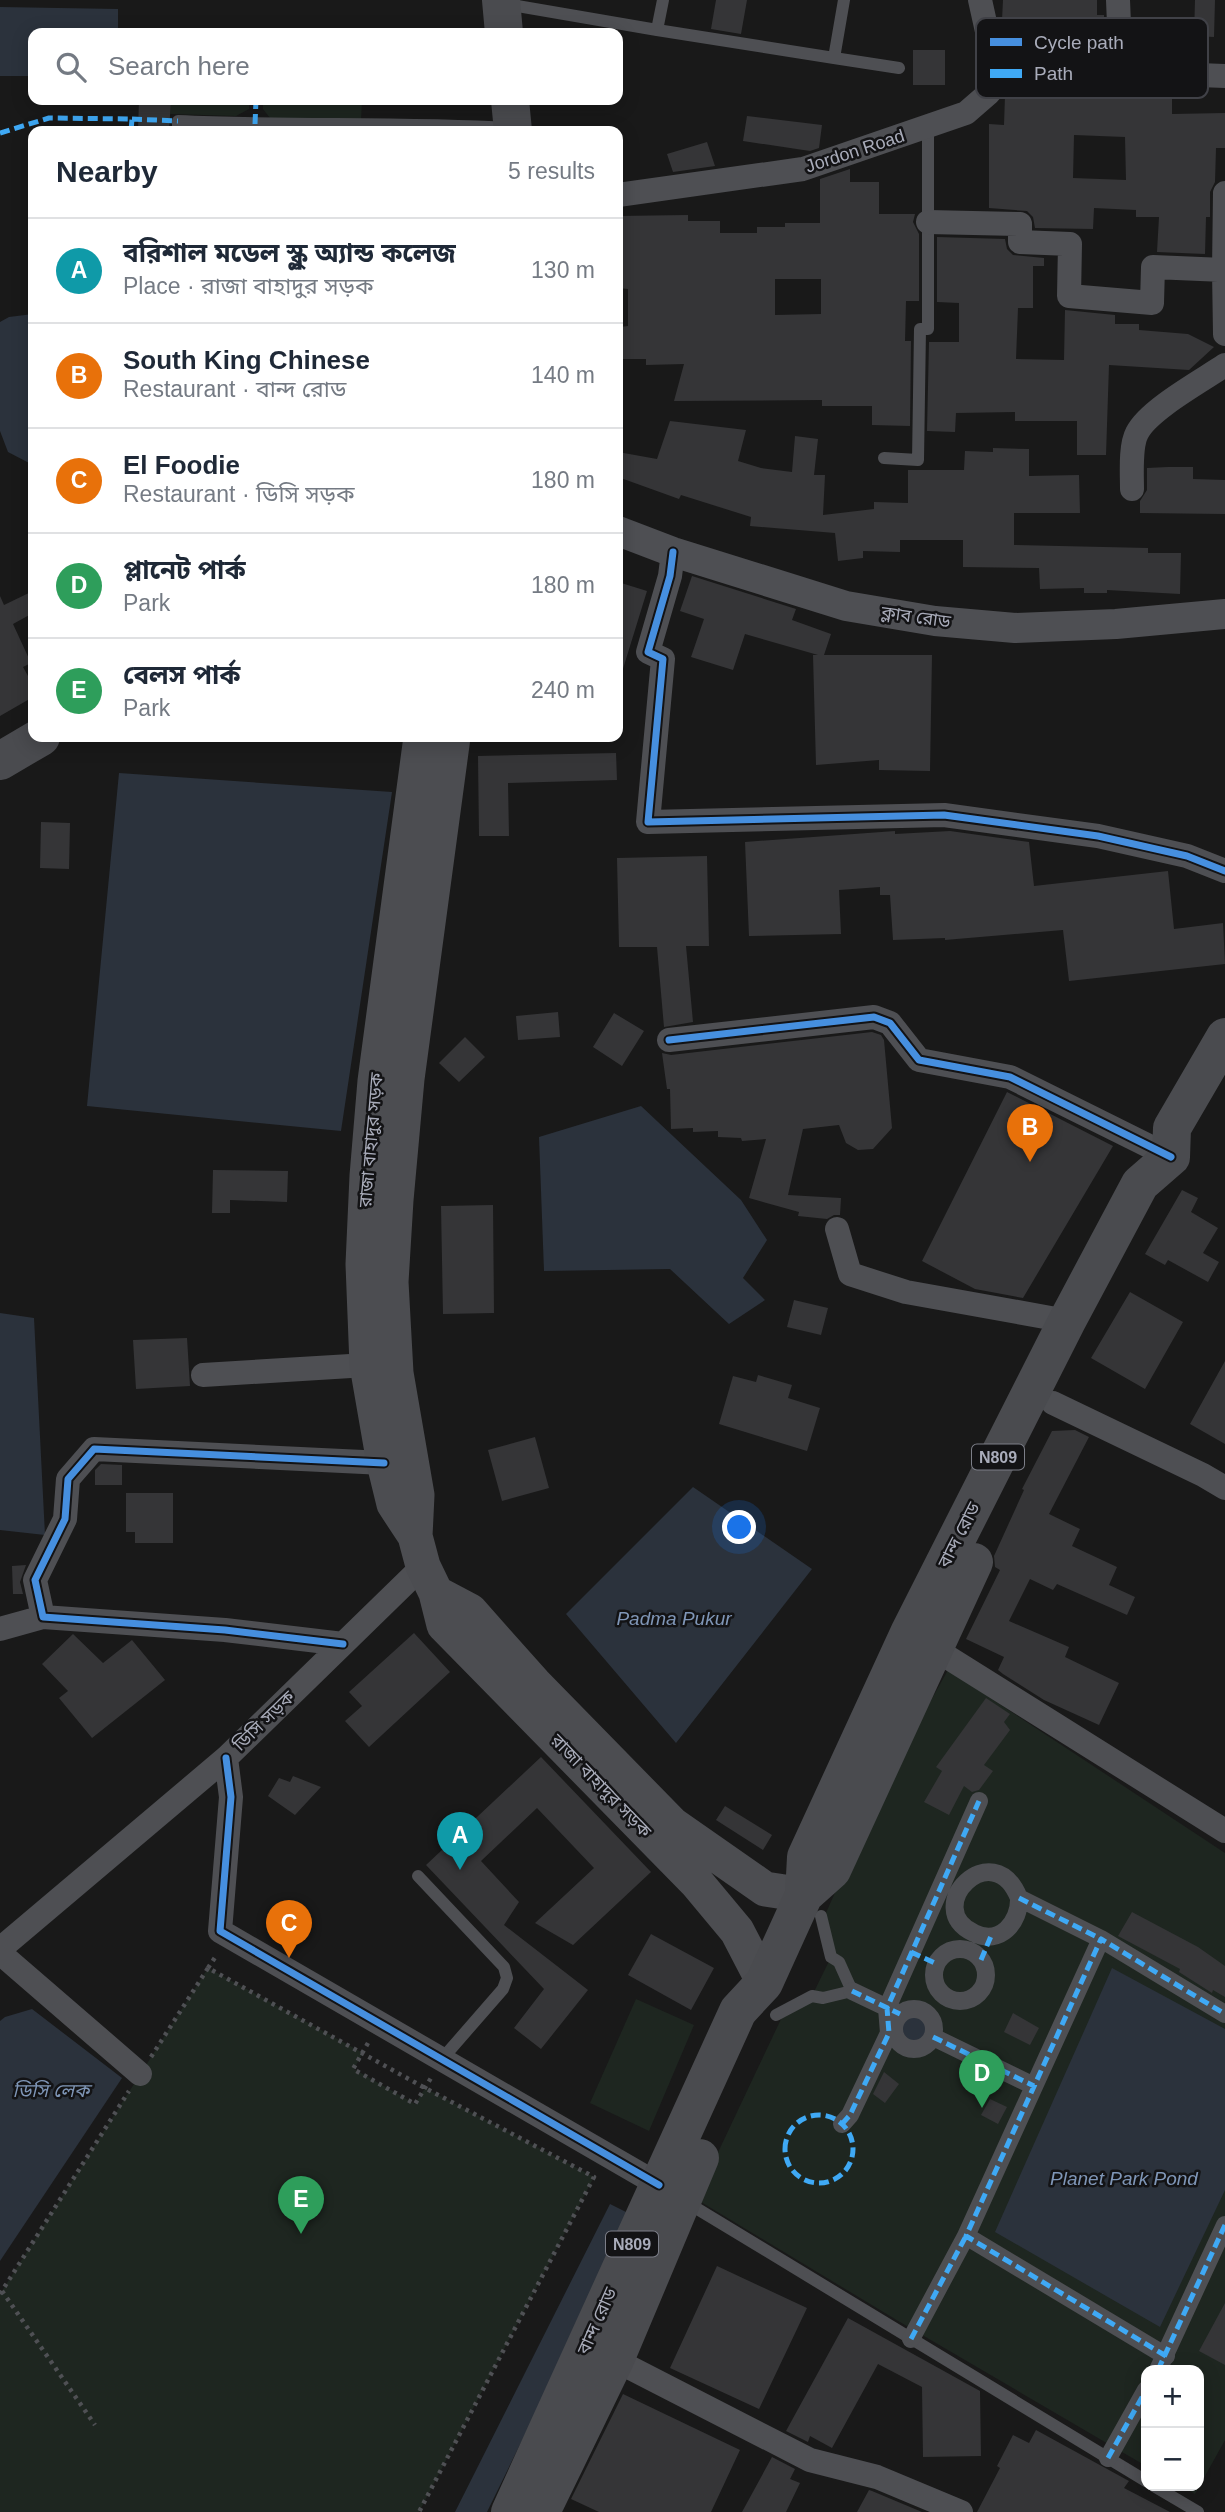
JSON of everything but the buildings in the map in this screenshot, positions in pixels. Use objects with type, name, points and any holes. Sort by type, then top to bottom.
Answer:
[{"type":"main road","points":[[1,753],[28,742]]},
{"type":"main road","name":"রাজা বাহাদুর সড়ক","points":[[420,742],[372,1108],[363,1264],[367,1364],[394,1504],[425,1565],[444,1625],[697,1883],[737,1931],[770,1999]]},
{"type":"main road","name":"রাজা বাহাদুর সড়ক","points":[[452,742],[407,1079],[391,1282],[396,1373],[417,1495],[425,1565],[534,1683],[672,1824],[765,1889],[813,1905]]},
{"type":"main road","name":"বান্দ রোড","points":[[540,2510],[670,2192],[738,2011],[770,1999],[933,1648],[1053,1403],[1163,1198],[1171,1157],[1172,1128],[1225,1037]]},
{"type":"main road","name":"বান্দ রোড","points":[[813,1905],[806,1857],[910,1631],[1067,1321],[1140,1184],[1171,1157],[1196,1141],[1225,1088]]},
{"type":"main road","name":"বান্দ রোড","points":[[540,2510],[615,2360],[670,2192]]},
{"type":"street","name":"Jordon Road","points":[[980,0],[984,18]]},
{"type":"street","points":[[1118,0],[1119,18]]},
{"type":"street","name":"Jordon Road","points":[[623,194],[803,169],[966,114],[984,98]]},
{"type":"street","points":[[1225,193],[1225,334]]},
{"type":"street","points":[[928,222],[1020,224],[1020,242],[1070,244],[1069,296],[1152,303],[1153,267],[1224,270]]},
{"type":"street","points":[[1132,489],[1136,433],[1156,412],[1225,365]]},
{"type":"street","name":"ক্লাব রোড","points":[[623,533],[673,552],[846,607],[935,621],[1014,628],[1116,624],[1225,614]]},
{"type":"street","points":[[673,552],[670,576],[648,652],[663,659],[648,822],[944,815],[1098,836],[1187,856],[1225,871]]},
{"type":"street","points":[[669,1040],[874,1017],[890,1023],[919,1060],[1010,1077],[1171,1157]]},
{"type":"street","points":[[837,1229],[850,1274],[906,1292],[1067,1321]]},
{"type":"street","points":[[203,1375],[367,1364]]},
{"type":"street","points":[[1053,1403],[1225,1488]]},
{"type":"street","points":[[43,1617],[35,1580],[65,1519],[68,1479],[94,1449],[384,1463]]},
{"type":"street","name":"ডিসি সড়ক","points":[[0,1951],[226,1758],[425,1565]]},
{"type":"street","points":[[0,1629],[43,1617],[225,1630],[343,1644]]},
{"type":"street","points":[[933,1648],[1225,1831]]},
{"type":"street","points":[[226,1758],[231,1797],[220,1931],[670,2192]]},
{"type":"street","points":[[842,2124],[850,2115],[891,2032],[894,2011],[911,1952],[979,1801]]},
{"type":"street","points":[[989,1872],[1008,1880],[1019,1898],[1016,1919],[1002,1933],[981,1936],[971,1932],[957,1916],[956,1895],[968,1878],[989,1872]]},
{"type":"street","points":[[1019,1898],[1101,1939],[1225,2014]]},
{"type":"street","points":[[981,1960],[991,1936]]},
{"type":"street","points":[[911,2339],[966,2236],[1101,1939]]},
{"type":"street","points":[[0,1951],[140,2074]]},
{"type":"street","points":[[968,1951],[981,1960],[985,1968],[984,1984],[975,1996],[966,2000],[949,1998],[942,1993],[934,1977],[937,1964],[944,1954],[968,1951]]},
{"type":"street","points":[[911,1952],[937,1964]]},
{"type":"street","points":[[852,1991],[894,2011],[913,2008],[926,2012],[934,2024],[933,2037],[923,2047],[911,2049],[899,2043],[891,2032]]},
{"type":"street","points":[[933,2037],[1034,2086]]},
{"type":"street","points":[[966,2236],[1162,2363],[1225,2225]]},
{"type":"street","points":[[615,2360],[810,2460],[877,2477],[961,2512]]},
{"type":"street","points":[[1108,2458],[1141,2399]]},
{"type":"lane","points":[[657,30],[663,0]]},
{"type":"lane","points":[[834,58],[844,0]]},
{"type":"lane","points":[[502,12],[657,30],[899,68]]},
{"type":"lane","points":[[426,126],[512,120]]},
{"type":"lane","points":[[178,126],[178,121],[306,126]]},
{"type":"lane","points":[[884,458],[918,460],[920,329],[928,329],[929,126]]},
{"type":"lane","points":[[418,1876],[504,1967],[506,1978],[503,1989],[442,2059]]},
{"type":"lane","points":[[770,1999],[812,1996],[823,1998],[852,1991],[839,1962],[831,1957],[813,1905]]},
{"type":"lane","points":[[670,2192],[1141,2478]]},
{"type":"lane","points":[[1162,2491],[1198,2512]]},
{"type":"path","points":[[95,2426],[1,2292],[208,1968],[594,2178],[419,2512]]},
{"type":"shaded area","points":[[171,105],[249,105],[249,109],[236,116],[170,114]]},
{"type":"shaded area","points":[[263,105],[362,105],[361,121],[270,118]]},
{"type":"shaded area","points":[[948,1670],[1225,1853],[1225,2440],[1204,2478],[1204,2365],[1141,2365],[1141,2463],[696,2199],[782,2017],[812,1996],[831,1957],[825,1915],[910,1725],[925,1711]]},
{"type":"shaded area","points":[[208,1968],[363,2053],[354,2069],[415,2104],[425,2088],[594,2177],[419,2512],[0,2512],[0,2294]]},
{"type":"shaded area","points":[[636,1999],[694,2025],[649,2131],[590,2103]]},
{"type":"water","points":[[0,7],[118,9],[118,28],[28,28],[28,76],[0,76]]},
{"type":"water","points":[[28,315],[28,462],[8,452],[0,431],[0,322],[9,317]]},
{"type":"water","points":[[119,773],[392,792],[341,1131],[87,1106]]},
{"type":"water","points":[[641,1106],[741,1200],[767,1240],[743,1278],[765,1300],[729,1324],[670,1269],[544,1271],[539,1137]]},
{"type":"water","points":[[0,1313],[34,1318],[45,1535],[0,1530]]},
{"type":"water","name":"Padma Pukur","points":[[693,1487],[812,1569],[676,1743],[566,1614]]},
{"type":"water","name":"Planet Park Pond","points":[[1112,1968],[1225,2029],[1225,2190],[1160,2327],[995,2232]]},
{"type":"water","name":"ডিসি লেক","points":[[32,2009],[122,2078],[0,2261],[0,2021]]},
{"type":"water","points":[[914,2014],[924,2018],[928,2028],[924,2038],[914,2042],[904,2038],[900,2028],[904,2018]]},
{"type":"water","points":[[610,2204],[632,2215],[487,2512],[455,2512]]},
{"type":"marked path","points":[[255,124],[256,105]]},
{"type":"marked path","points":[[0,133],[49,118],[132,119],[131,126]]},
{"type":"marked path","points":[[132,119],[178,121]]},
{"type":"marked path","points":[[842,2124],[850,2115],[889,2033],[887,2008],[979,1801]]},
{"type":"marked path","points":[[1019,1898],[1101,1939]]},
{"type":"marked path","points":[[981,1960],[991,1936]]},
{"type":"marked path","points":[[1166,2356],[966,2236],[1101,1939],[1225,2014]]},
{"type":"marked path","points":[[911,1952],[937,1964]]},
{"type":"marked path","points":[[852,1991],[900,2014]]},
{"type":"marked path","points":[[933,2037],[1034,2086]]},
{"type":"marked path","points":[[819,2115],[832,2118],[843,2125],[850,2136],[853,2149],[850,2162],[843,2173],[832,2180],[819,2183],[806,2180],[795,2173],[788,2162],[785,2149],[788,2136],[795,2125],[806,2118],[819,2115]]},
{"type":"marked path","points":[[1160,2365],[1225,2225]]},
{"type":"marked path","points":[[911,2339],[966,2236]]},
{"type":"marked path","points":[[1108,2458],[1141,2399]]},
{"type":"cycle path","points":[[673,552],[670,576],[648,652],[663,659],[648,822],[944,815],[1098,836],[1187,856],[1225,871]]},
{"type":"cycle path","points":[[669,1040],[874,1017],[890,1023],[919,1060],[1010,1077],[1171,1157]]},
{"type":"cycle path","points":[[343,1644],[225,1630],[43,1617],[35,1580],[65,1519],[68,1479],[94,1449],[384,1463]]},
{"type":"cycle path","points":[[226,1758],[231,1797],[220,1931],[659,2185]]},
{"type":"place","name":"South King Chinese","points":[[1030,1162]]},
{"type":"place","name":"বরিশাল মডেল স্কুল অ্যান্ড কলেজ","points":[[460,1870]]},
{"type":"place","name":"El Foodie","points":[[289,1958]]},
{"type":"place","name":"প্লানেট পার্ক","points":[[982,2108]]},
{"type":"place","name":"বেলস পার্ক","points":[[301,2234]]}]
